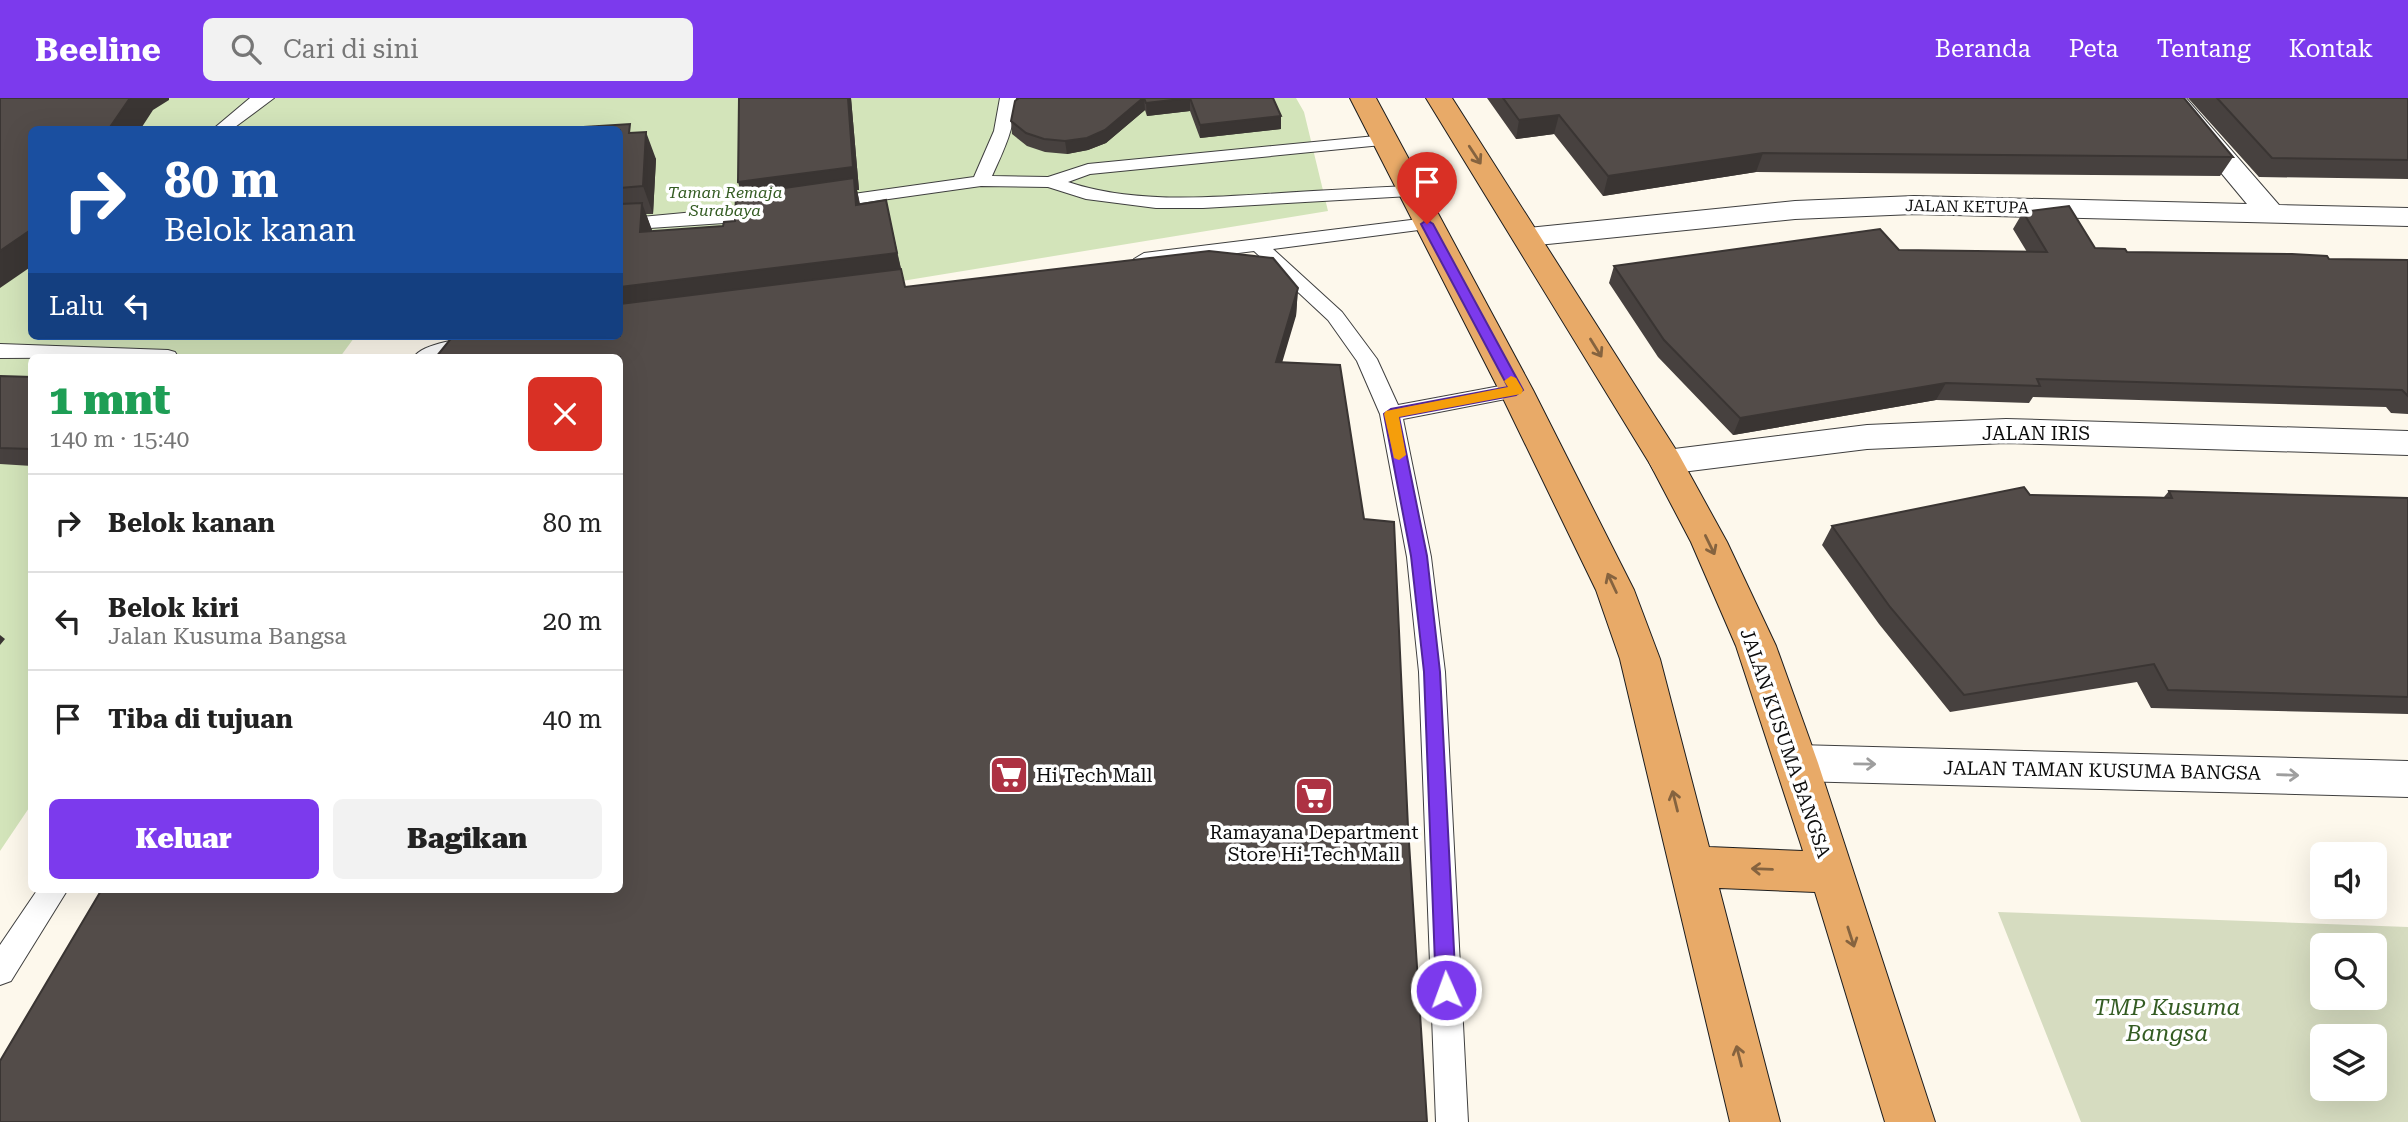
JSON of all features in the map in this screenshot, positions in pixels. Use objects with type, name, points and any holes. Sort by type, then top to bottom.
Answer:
[{"type":"highway","points":[[1363,98],[1516,390],[1615,590],[1640,659],[1755,1122]]},
{"type":"highway","name":"JALAN KUSUMA BANGSA","points":[[1438,98],[1528,237],[1666,462],[1709,542],[1756,646],[1797,763],[1910,1122]]},
{"type":"highway","points":[[1692,867],[1830,872]]},
{"type":"street","points":[[2172,98],[2270,213]]},
{"type":"street","name":"JALAN KETUPA","points":[[1528,237],[1795,210],[1914,205],[2408,217]]},
{"type":"street","name":"JALAN IRIS","points":[[1666,462],[1867,437],[2006,431],[2408,443]]},
{"type":"street","name":"JALAN TAMAN KUSUMA BANGSA","points":[[1797,763],[2408,779]]},
{"type":"lane","points":[[225,126],[256,102],[266,98]]},
{"type":"lane","points":[[981,181],[1001,140],[1008,115],[1008,98]]},
{"type":"lane","points":[[1049,182],[1088,169],[1386,140]]},
{"type":"lane","points":[[623,225],[724,218],[981,181],[1049,182],[1097,196],[1168,203],[1410,191]]},
{"type":"lane","points":[[1119,262],[1427,224]]},
{"type":"lane","points":[[1258,245],[1335,316],[1367,359],[1391,414],[1419,556],[1432,672],[1452,1122]]},
{"type":"lane","points":[[433,354],[456,346],[504,340]]},
{"type":"lane","points":[[0,351],[84,354]]},
{"type":"lane","points":[[1391,414],[1516,390]]},
{"type":"lane","points":[[0,971],[51,893]]},
{"type":"green space","name":"Taman Remaja Surabaya","points":[[0,98],[1296,98],[1304,112],[1328,211],[792,299],[623,314],[623,126],[28,126],[28,340],[353,340],[342,354],[28,354],[28,809],[0,851]]},
{"type":"green space","name":"TMP Kusuma Bangsa","points":[[1998,912],[2408,927],[2408,1122],[2081,1122]]},
{"type":"building","points":[[0,98],[130,98],[111,126],[28,126],[28,232],[0,251]]},
{"type":"building","points":[[739,98],[848,98],[853,167],[738,182]]},
{"type":"building","points":[[1019,98],[1143,98],[1105,130],[1087,138],[1065,141],[1044,139],[1026,133],[1011,121],[1015,101]]},
{"type":"building","points":[[1144,98],[1190,98],[1146,103]]},
{"type":"building","points":[[1190,98],[1273,98],[1281,116],[1200,125]]},
{"type":"building","points":[[1503,98],[2184,98],[2233,157],[1763,153],[1608,176],[1559,115],[1519,120]]},
{"type":"building","points":[[2217,98],[2408,98],[2408,160],[2272,158]]},
{"type":"building","points":[[630,124],[629,133],[646,132],[643,186],[623,188],[623,126],[598,126]]},
{"type":"building","points":[[854,178],[856,205],[886,200],[897,253],[623,287],[623,204],[642,203],[640,232],[723,226],[724,222],[735,221],[736,195]]},
{"type":"building","points":[[2069,206],[2095,248],[2125,249],[2127,252],[2292,254],[2327,256],[2329,259],[2408,260],[2408,396],[2402,390],[2037,379],[2040,386],[1946,383],[1740,418],[1664,340],[1614,266],[1880,229],[1899,250],[2047,252],[2023,212]]},
{"type":"building","name":"Hi Tech Mall","points":[[1209,251],[1273,258],[1298,288],[1276,362],[1340,365],[1364,519],[1394,522],[1408,827],[1427,1122],[0,1122],[0,1061],[100,893],[623,893],[623,354],[438,354],[450,340],[623,340],[623,304],[901,269],[905,287]]},
{"type":"building","points":[[0,376],[28,377],[28,449],[0,448]]},
{"type":"building","points":[[2024,487],[2030,495],[2172,498],[2169,491],[2408,498],[2408,697],[2168,690],[2154,664],[1964,695],[1890,607],[1832,526]]},
{"type":"slow traffic","points":[[1399,455],[1391,414],[1516,390],[1511,381]]},
{"type":"place","name":"Hi Tech Mall","points":[[1009,775]]},
{"type":"place","name":"Ramayana Department Store Hi-Tech Mall","points":[[1314,796]]},
{"type":"route","points":[[1427,224],[1516,390],[1391,414],[1419,556],[1432,672],[1446,990]]}]
